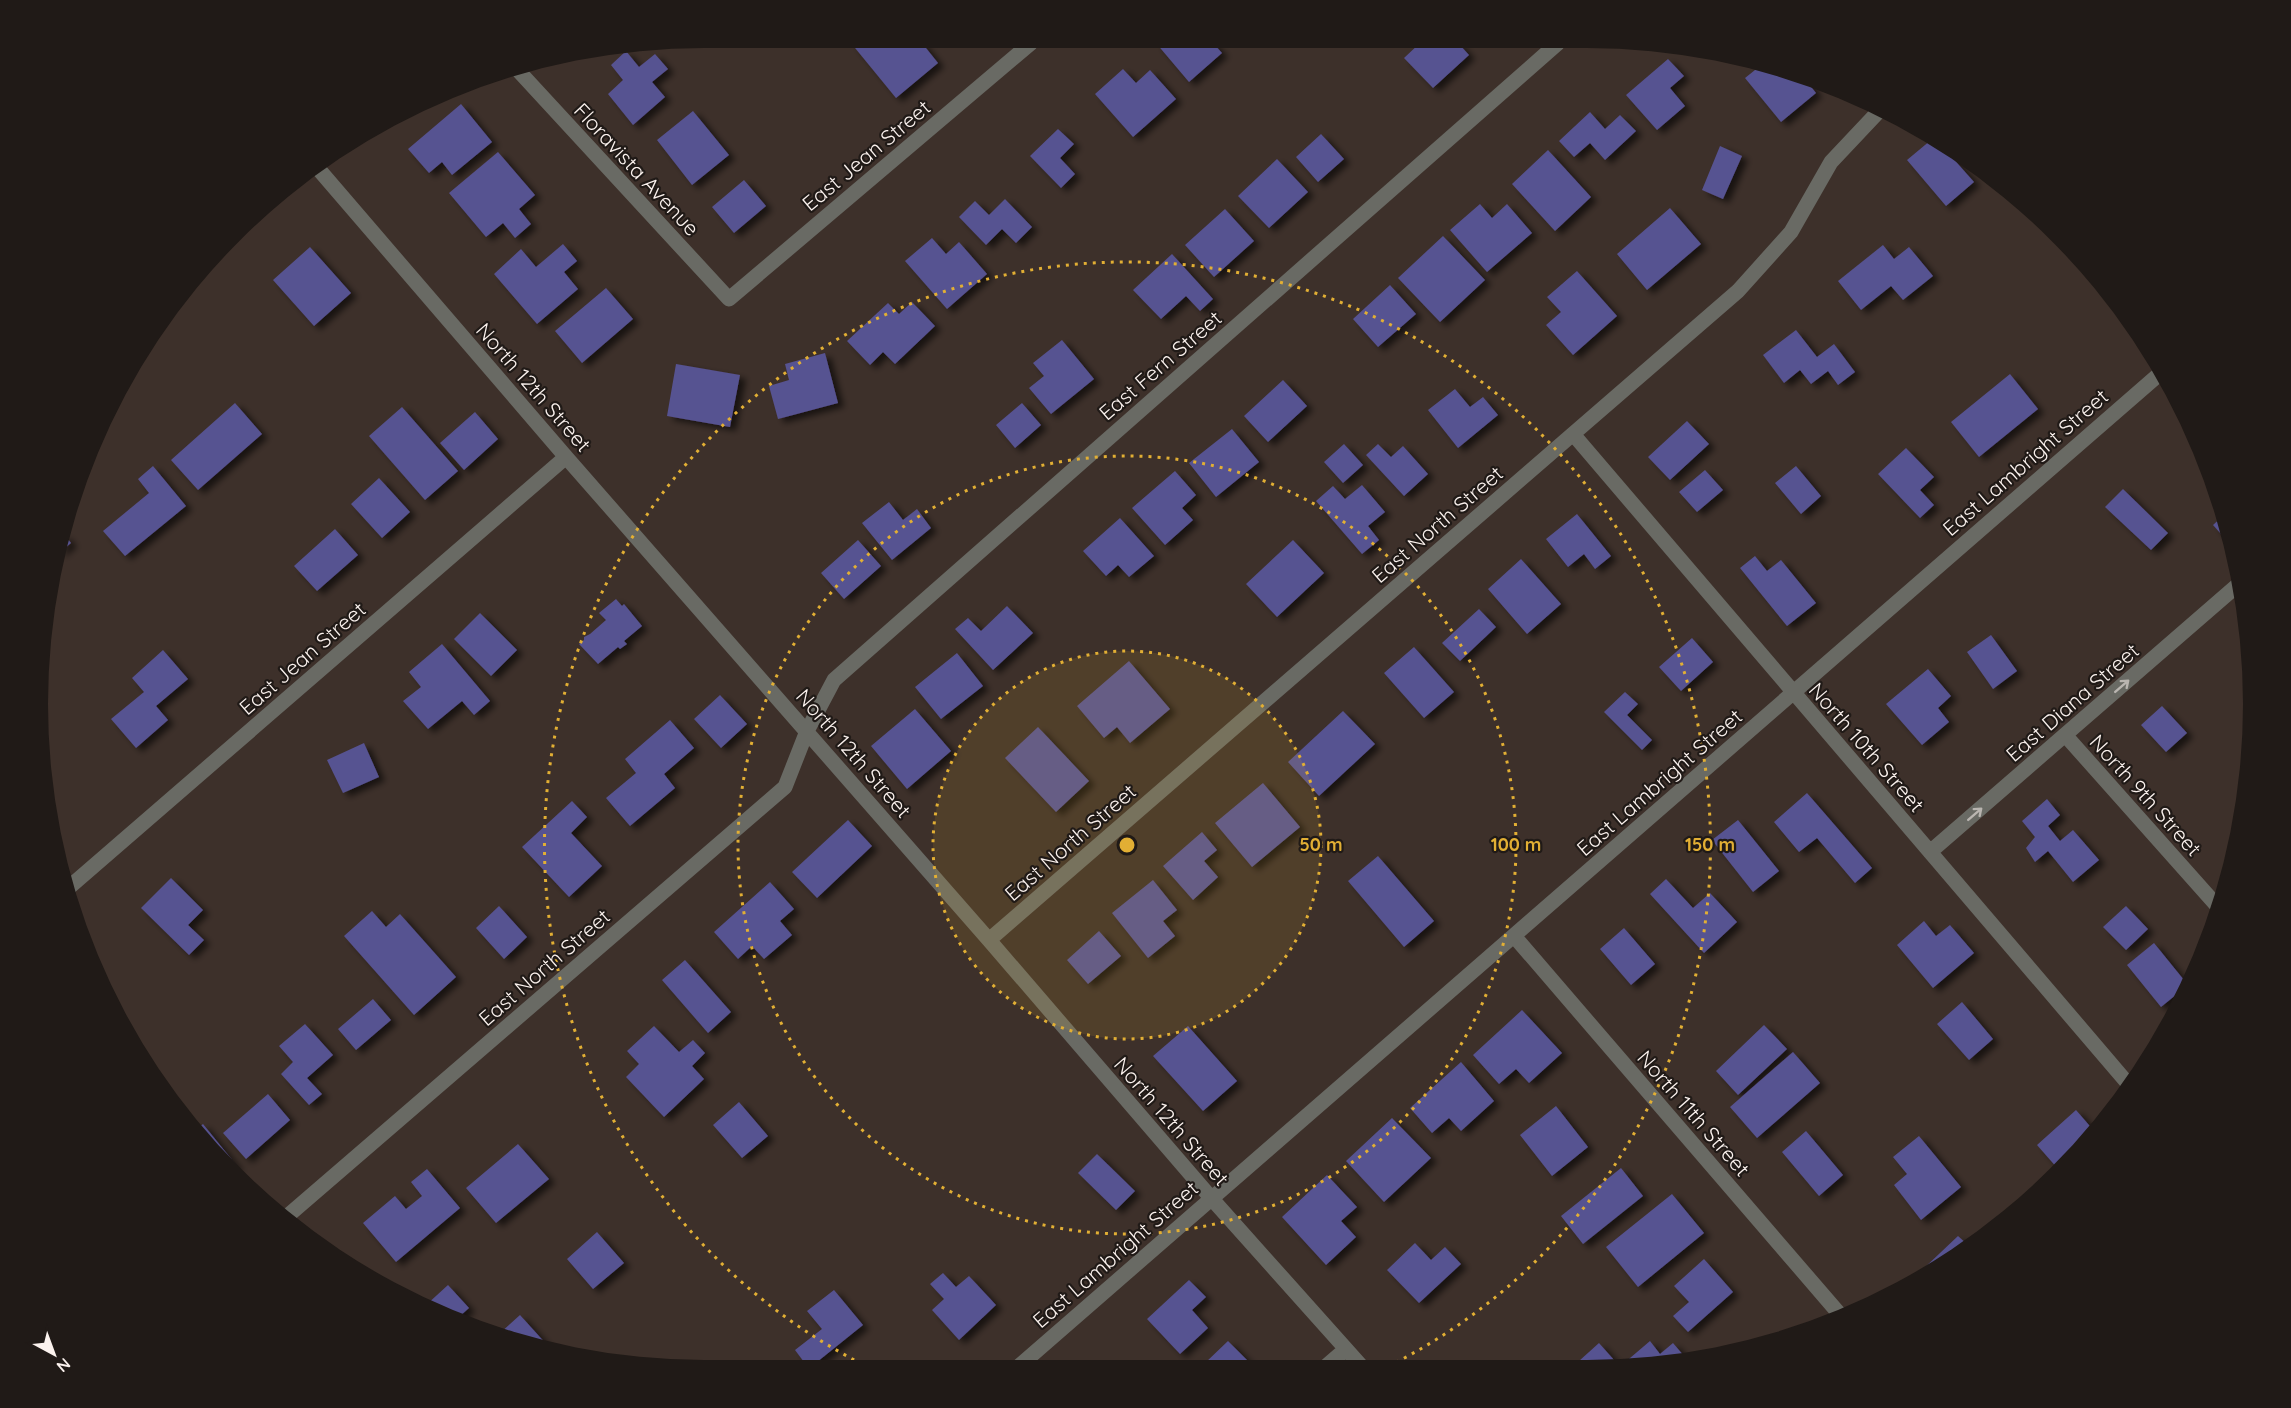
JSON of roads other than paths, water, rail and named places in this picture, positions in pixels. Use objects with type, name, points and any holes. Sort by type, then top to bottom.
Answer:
[{"type":"street","name":"East Jean Street","points":[[729,299],[1025,48]]},
{"type":"street","name":"East Fern Street","points":[[807,731],[834,680],[1551,48]]},
{"type":"street","name":"Floravista Avenue","points":[[521,74],[729,299]]},
{"type":"street","name":"East North Street","points":[[988,940],[1738,291],[1791,232],[1831,162],[1875,115]]},
{"type":"street","name":"North 12th Street","points":[[321,172],[566,457],[1355,1360]]},
{"type":"street","name":"East Lambright Street","points":[[1025,1360],[2156,377]]},
{"type":"street","name":"North 10th Street","points":[[1573,434],[2124,1079]]},
{"type":"street","name":"East Jean Street","points":[[73,884],[566,457]]},
{"type":"street","name":"East Diana Street","points":[[1930,852],[2232,590]]},
{"type":"street","name":"East North Street","points":[[291,1213],[785,787],[807,731]]},
{"type":"street","name":"North 9th Street","points":[[2066,736],[2213,901]]},
{"type":"street","name":"North 11th Street","points":[[1514,936],[1836,1311]]},
{"type":"street","points":[[1333,1360],[1346,1349]]}]
